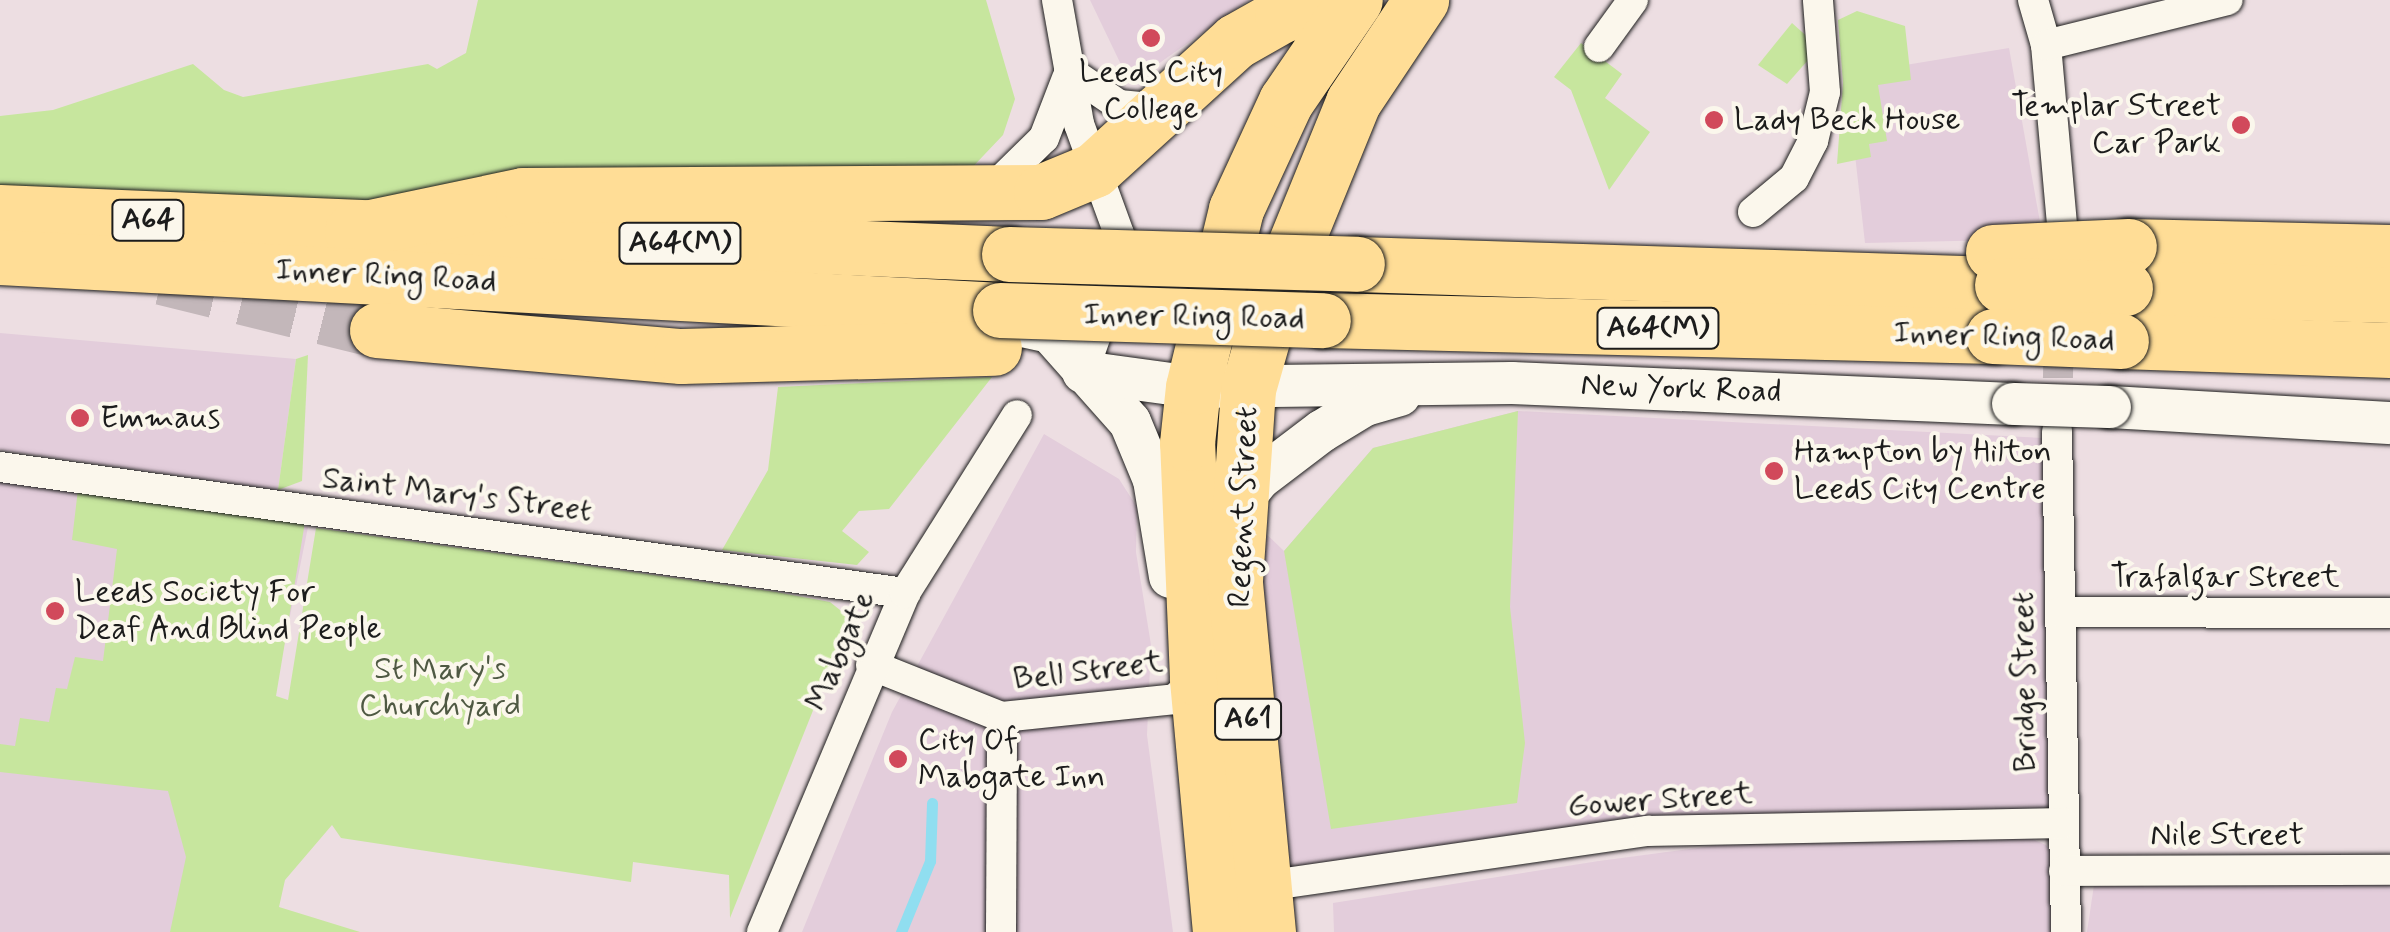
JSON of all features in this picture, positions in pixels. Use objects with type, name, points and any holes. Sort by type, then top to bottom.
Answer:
[{"type":"highway","points":[[352,231],[523,195],[1041,192],[1094,170],[1155,120],[1176,92],[1236,41],[1282,15],[1331,0]]},
{"type":"highway","name":"Regent Street","points":[[1220,932],[1197,678],[1187,443],[1193,387],[1236,209],[1286,101],[1355,0]]},
{"type":"highway","name":"Regent Street","points":[[1267,909],[1235,580],[1237,506],[1248,389],[1276,291],[1353,102],[1421,0]]},
{"type":"highway","name":"Inner Ring Road","points":[[0,212],[352,231],[1855,278],[1993,291]]},
{"type":"highway","name":"A64(M)","points":[[2125,291],[2390,252]]},
{"type":"highway","name":"Inner Ring Road","points":[[0,257],[996,326],[1322,320],[1993,291],[2390,295]]},
{"type":"highway","name":"Inner Ring Road","points":[[2125,291],[2390,350]]},
{"type":"highway","name":"A64(M)","points":[[377,330],[681,356],[996,326]]},
{"type":"street","points":[[1057,0],[1069,70],[1094,170],[1113,204],[1120,267],[1083,372]]},
{"type":"street","points":[[1600,48],[1633,0]]},
{"type":"street","points":[[1753,212],[1794,178],[1813,141],[1825,92],[1818,0]]},
{"type":"street","points":[[2032,0],[2046,45],[2062,226]]},
{"type":"street","points":[[2046,45],[2228,0]]},
{"type":"street","points":[[1069,70],[1119,105],[1143,107],[1176,92]]},
{"type":"street","points":[[984,195],[1044,138],[1069,70]]},
{"type":"street","points":[[996,326],[1050,332],[1130,422],[1145,452],[1162,512],[1174,613],[1197,678]]},
{"type":"street","name":"New York Road","points":[[1083,372],[1193,387],[1439,383],[2110,407],[2390,423]]},
{"type":"street","points":[[1237,506],[1260,478],[1322,430],[1365,405],[1439,383]]},
{"type":"street","name":"Mabgate","points":[[762,932],[871,665],[905,593],[1017,415]]},
{"type":"street","name":"Bridge Street","points":[[2057,431],[2066,932]]},
{"type":"street","name":"Saint Mary's Street","points":[[0,467],[905,593]]},
{"type":"street","name":"Trafalgar Street","points":[[2060,612],[2390,613]]},
{"type":"street","name":"Bell Street","points":[[871,665],[1002,717],[1175,698],[1197,678]]},
{"type":"street","points":[[1001,932],[1002,717]]},
{"type":"street","name":"Gower Street","points":[[1267,909],[1648,831],[2063,824]]},
{"type":"street","name":"Nile Street","points":[[2064,871],[2390,870]]},
{"type":"shaded area","name":"Leeds City College","points":[[1090,0],[1249,0],[1158,64],[1126,75]]},
{"type":"shaded area","points":[[2009,48],[2043,239],[1865,243],[1854,146],[1875,70]]},
{"type":"shaded area","points":[[0,333],[296,359],[278,490],[0,450]]},
{"type":"shaded area","points":[[1518,411],[2043,438],[2053,814],[1843,814],[1287,882],[1237,506],[1284,551],[1373,448]]},
{"type":"shaded area","points":[[1044,434],[1119,479],[1137,507],[1136,552],[1151,645],[1147,735],[1173,932],[802,932],[892,712]]},
{"type":"shaded area","points":[[0,478],[308,527],[226,932],[0,932]]},
{"type":"shaded area","points":[[2030,838],[2046,845],[2054,858],[2054,932],[1334,932],[1333,903],[1599,861],[1727,844]]},
{"type":"shaded area","points":[[2390,881],[2390,932],[2087,932],[2094,885]]},
{"type":"green space","points":[[478,0],[986,0],[1015,99],[1003,135],[965,175],[417,205],[0,209],[0,116],[53,110],[193,64],[224,90],[243,97],[428,64],[437,69],[466,53]]},
{"type":"green space","points":[[1857,11],[1905,26],[1911,80],[1878,85],[1887,141],[1869,144],[1871,157],[1837,164],[1843,83],[1838,20]]},
{"type":"green space","points":[[1792,23],[1811,40],[1809,59],[1787,84],[1758,65]]},
{"type":"green space","points":[[1581,43],[1622,74],[1605,98],[1650,132],[1609,190],[1571,90],[1554,77]]},
{"type":"green space","points":[[308,355],[302,481],[278,490],[296,359]]},
{"type":"green space","points":[[992,377],[889,509],[859,511],[842,531],[869,552],[857,565],[722,550],[768,470],[778,387]]},
{"type":"green space","points":[[1518,411],[1510,607],[1525,743],[1517,803],[1331,829],[1284,551],[1373,448]]},
{"type":"green space","name":"St Mary's Churchyard","points":[[78,489],[305,522],[276,696],[288,700],[316,528],[776,592],[830,602],[850,618],[730,918],[729,875],[633,862],[631,882],[341,838],[332,825],[285,880],[279,907],[360,932],[170,932],[186,857],[168,791],[0,772],[0,744],[15,746],[20,718],[49,722],[56,688],[67,689],[75,657],[103,661],[117,549],[72,540]]},
{"type":"waterway","points":[[901,932],[930,861],[932,803]]},
{"type":"tunnel","points":[[162,277],[377,330]]},
{"type":"tunnel","points":[[2057,423],[2059,329]]},
{"type":"place","name":"Leeds City College","points":[[1151,38]]},
{"type":"place","name":"Lady Beck House","points":[[1714,120]]},
{"type":"place","name":"Templar Street Car Park","points":[[2241,125]]},
{"type":"place","name":"Emmaus","points":[[80,418]]},
{"type":"place","name":"Hampton by Hilton Leeds City Centre","points":[[1774,471]]},
{"type":"place","name":"Leeds Society For Deaf And Blind People","points":[[55,611]]},
{"type":"place","name":"City Of Mabgate Inn","points":[[898,759]]}]
